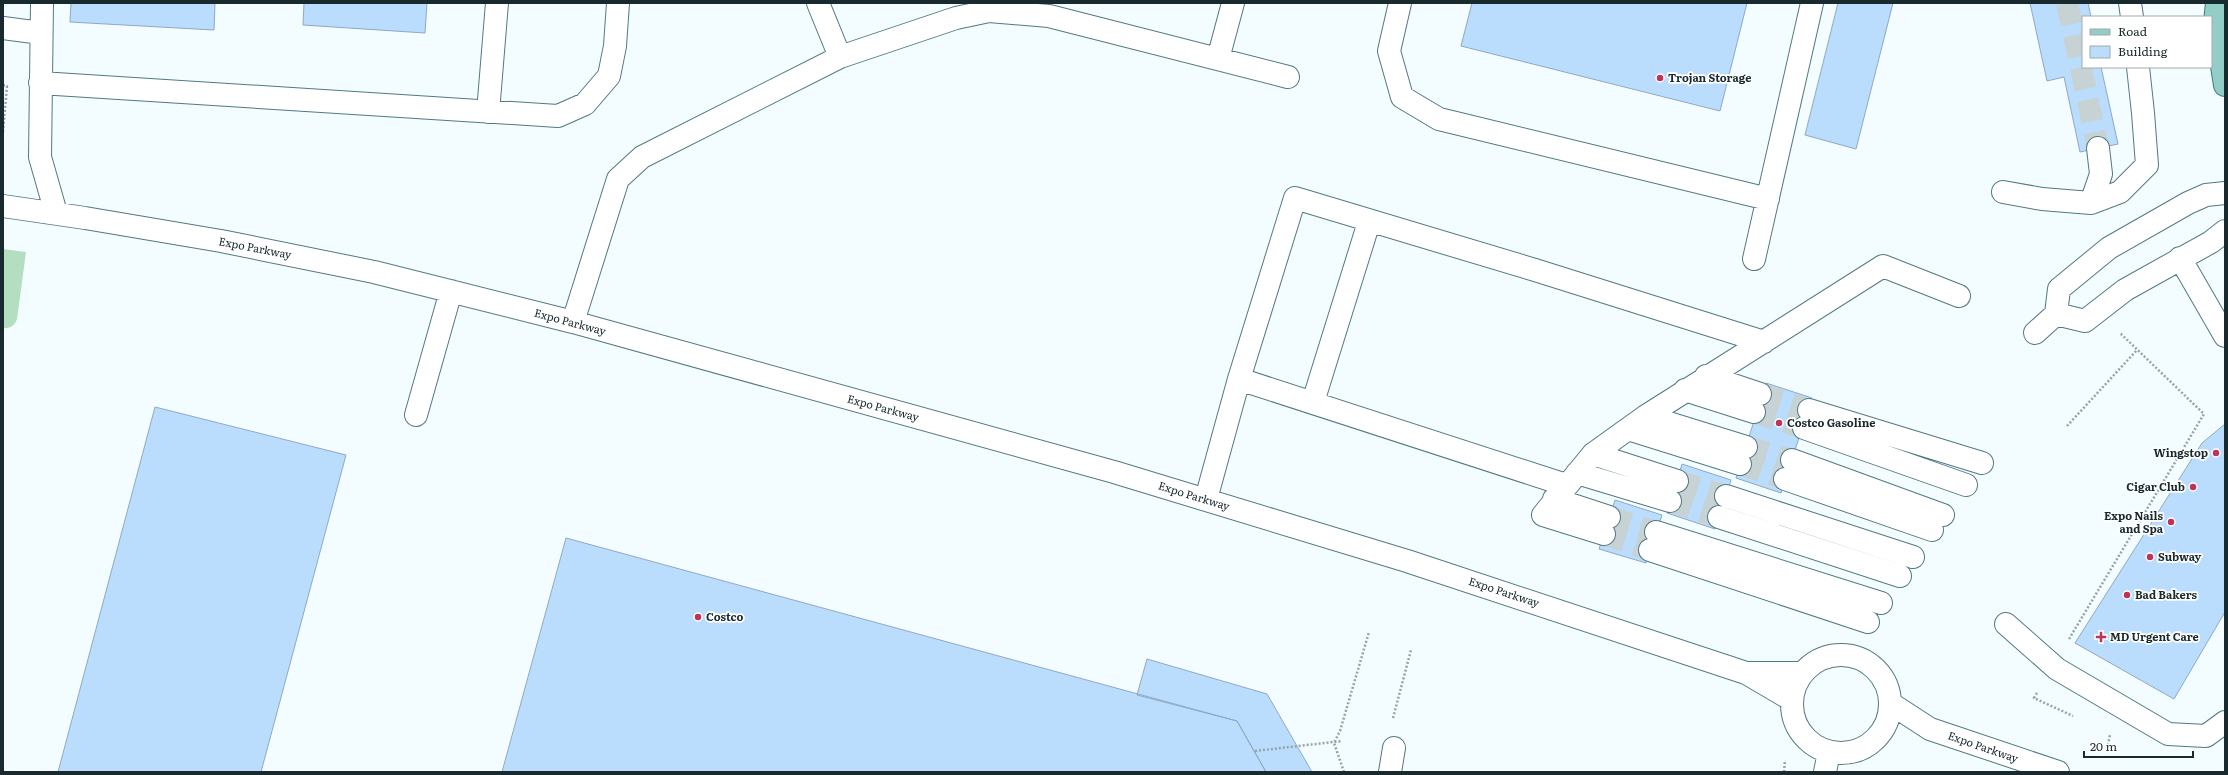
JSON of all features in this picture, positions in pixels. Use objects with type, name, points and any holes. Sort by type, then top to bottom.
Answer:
[{"type":"main road","points":[[2217,3],[2215,22],[2225,85]]},
{"type":"street","points":[[42,3],[40,157],[56,213]]},
{"type":"street","points":[[488,112],[497,3]]},
{"type":"street","points":[[40,83],[558,116],[585,104],[609,76],[615,46],[618,3]]},
{"type":"street","points":[[818,3],[840,57]]},
{"type":"street","points":[[1218,59],[1233,3]]},
{"type":"street","points":[[1400,3],[1389,50],[1402,97],[1439,119],[1768,199]]},
{"type":"street","points":[[1754,259],[1812,3]]},
{"type":"street","points":[[2130,3],[2132,16]]},
{"type":"street","points":[[573,322],[618,179],[642,157],[840,57],[956,18],[989,12],[1047,9],[1218,59],[1288,77]]},
{"type":"street","points":[[3,28],[41,33]]},
{"type":"street","points":[[2003,192],[2042,199],[2092,203],[2120,192],[2146,166],[2144,113],[2138,68]]},
{"type":"street","points":[[2092,203],[2101,174],[2098,148]]},
{"type":"street","points":[[2036,333],[2056,314],[2059,289],[2109,248],[2188,203],[2206,195],[2225,193]]},
{"type":"street","points":[[1206,500],[1239,379],[1295,198],[1370,222],[1535,270],[1764,342]]},
{"type":"street","name":"Expo Parkway","points":[[3,206],[56,213],[221,241],[374,272],[573,322],[1114,472],[1407,561],[1746,673],[1792,700]]},
{"type":"street","points":[[1313,402],[1370,222]]},
{"type":"street","points":[[2056,314],[2085,320],[2125,290],[2216,239],[2225,231]]},
{"type":"street","points":[[2180,258],[2225,336]]},
{"type":"street","points":[[1606,526],[1543,515],[1593,454],[1706,376],[1764,342],[1883,266],[1959,296]]},
{"type":"street","points":[[416,415],[451,291]]},
{"type":"street","points":[[1685,390],[1757,403],[1706,376]]},
{"type":"street","points":[[1239,379],[1566,486],[1670,501]]},
{"type":"street","points":[[1628,430],[1743,456],[1646,416]]},
{"type":"street","points":[[1966,485],[1806,419],[1982,463]]},
{"type":"street","points":[[1593,454],[1677,481]]},
{"type":"street","points":[[1788,469],[1938,522]]},
{"type":"street","points":[[1726,496],[1913,557]]},
{"type":"street","points":[[1719,517],[1900,576]]},
{"type":"street","points":[[1868,622],[1653,541],[1881,603]]},
{"type":"street","points":[[2006,624],[2053,666],[2168,734],[2206,736],[2225,722]]},
{"type":"street","points":[[1839,655],[1856,657],[1871,665],[1882,677],[1889,692],[1890,703],[1888,719],[1883,730],[1876,739],[1862,748],[1846,753],[1827,762],[1803,735],[1794,721],[1792,700],[1794,689],[1803,673],[1816,662],[1828,657],[1839,655]]},
{"type":"street","name":"Expo Parkway","points":[[1746,673],[1803,673]]},
{"type":"street","name":"Expo Parkway","points":[[1890,703],[1930,729],[2058,772]]},
{"type":"street","name":"Expo Parkway","points":[[1883,730],[1930,729]]},
{"type":"street","points":[[1390,772],[1394,748]]},
{"type":"path","points":[[3,85],[7,86],[3,132]]},
{"type":"path","points":[[2076,718],[2034,698],[2204,414],[2097,312]]},
{"type":"path","points":[[2067,426],[2137,350]]},
{"type":"path","points":[[1344,772],[1334,743],[1340,731],[1369,632]]},
{"type":"path","points":[[1392,719],[1411,650]]},
{"type":"path","points":[[2104,730],[2110,734],[2107,749]]},
{"type":"path","points":[[1254,751],[1342,741]]},
{"type":"path","points":[[1784,772],[1785,760]]},
{"type":"green space","points":[[3,249],[26,252],[17,319],[12,326],[8,328],[3,328]]},
{"type":"building","points":[[71,3],[215,3],[214,30],[70,22]]},
{"type":"building","points":[[304,3],[427,3],[425,33],[303,25]]},
{"type":"building","name":"Trojan Storage","points":[[1472,3],[1747,3],[1720,111],[1461,46]]},
{"type":"building","points":[[1838,3],[1893,3],[1856,149],[1805,135]]},
{"type":"building","points":[[2030,3],[2088,3],[2091,16],[2082,16],[2082,68],[2101,68],[2118,144],[2080,152],[2064,77],[2047,81]]},
{"type":"building","name":"Costco Gasoline","points":[[1766,383],[1812,398],[1781,493],[1736,478]]},
{"type":"building","points":[[155,407],[346,455],[261,772],[58,772]]},
{"type":"building","points":[[2225,424],[2225,612],[2174,699],[2075,643],[2202,443]]},
{"type":"building","points":[[1682,464],[1731,480],[1715,529],[1667,513]]},
{"type":"building","points":[[1615,500],[1662,515],[1646,563],[1599,549]]},
{"type":"building","name":"Costco","points":[[566,538],[1237,721],[1266,772],[502,772]]},
{"type":"building","points":[[1147,659],[1267,694],[1312,772],[1266,772],[1237,721],[1137,695]]},
{"type":"tunnel","points":[[2067,3],[2098,148]]},
{"type":"tunnel","points":[[1760,394],[1809,410]]},
{"type":"tunnel","points":[[1754,412],[1804,428]]},
{"type":"tunnel","points":[[1746,447],[1792,460]]},
{"type":"tunnel","points":[[1740,464],[1785,479]]},
{"type":"tunnel","points":[[1677,481],[1726,496]]},
{"type":"tunnel","points":[[1670,501],[1719,517]]},
{"type":"tunnel","points":[[1609,517],[1656,532]]},
{"type":"tunnel","points":[[1604,534],[1650,550]]},
{"type":"place","name":"Trojan Storage","points":[[1660,78]]},
{"type":"place","name":"Costco Gasoline","points":[[1779,423]]},
{"type":"place","name":"Wingstop","points":[[2216,453]]},
{"type":"place","name":"Cigar Club","points":[[2193,487]]},
{"type":"place","name":"Expo Nails and Spa","points":[[2171,522]]},
{"type":"place","name":"Subway","points":[[2150,557]]},
{"type":"place","name":"Bad Bakers","points":[[2127,595]]},
{"type":"place","name":"Costco","points":[[698,617]]},
{"type":"place","name":"MD Urgent Care","points":[[2101,637]]}]
